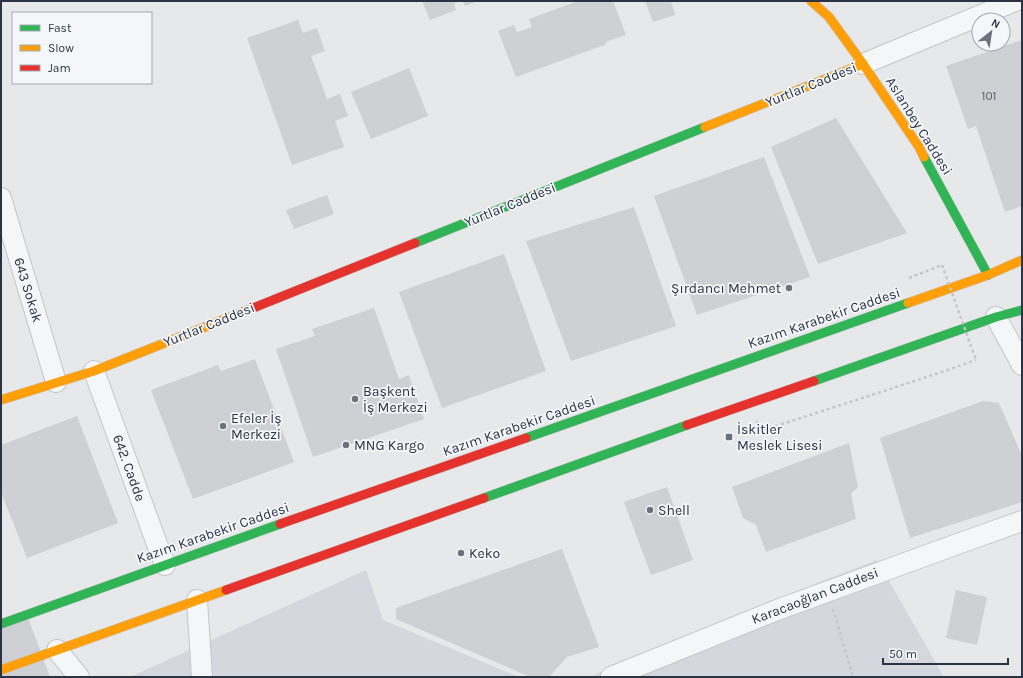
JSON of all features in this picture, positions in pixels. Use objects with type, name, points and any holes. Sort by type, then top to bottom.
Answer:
[{"type":"main road","name":"Aslanbey Caddesi","points":[[811,1],[829,17],[863,64],[919,147],[988,276]]},
{"type":"main road","name":"Yurtlar Caddesi","points":[[1,400],[94,371],[863,64]]},
{"type":"main road","name":"Kazım Karabekir Caddesi","points":[[1,624],[988,276],[1022,260]]},
{"type":"main road","points":[[1,670],[744,405],[996,317],[1022,310]]},
{"type":"street","name":"Yurtlar Caddesi","points":[[863,64],[1016,1]]},
{"type":"street","name":"643 Sokak","points":[[1,198],[56,382]]},
{"type":"street","points":[[996,317],[1022,365]]},
{"type":"street","name":"642. Cadde","points":[[94,371],[165,565]]},
{"type":"street","name":"Karacaoğlan Caddesi","points":[[611,677],[777,610],[1022,521]]},
{"type":"street","points":[[197,600],[202,677]]},
{"type":"street","points":[[57,650],[79,677]]},
{"type":"path","points":[[744,405],[764,430],[976,360],[942,265],[908,278]]},
{"type":"path","points":[[828,591],[853,677]]},
{"type":"shaded area","points":[[877,560],[944,677],[590,677],[766,603]]},
{"type":"shaded area","points":[[366,570],[383,620],[519,677],[130,677]]},
{"type":"building","points":[[422,1],[460,1],[454,4],[456,10],[430,20]]},
{"type":"building","points":[[463,1],[478,1],[465,6]]},
{"type":"building","points":[[578,1],[613,1],[626,35],[606,42],[607,44],[516,77],[498,31],[514,25],[517,32],[532,27],[529,19]]},
{"type":"building","points":[[645,1],[671,1],[675,15],[653,22]]},
{"type":"building","points":[[298,20],[303,33],[317,28],[325,51],[311,56],[327,99],[340,94],[348,116],[335,121],[344,147],[292,165],[247,38]]},
{"type":"building","points":[[1022,40],[1022,206],[1005,212],[976,126],[968,129],[946,66],[987,52],[1011,52],[1011,44]]},
{"type":"building","points":[[409,68],[428,116],[371,139],[351,92]]},
{"type":"building","points":[[836,118],[907,233],[818,264],[771,147]]},
{"type":"building","points":[[764,157],[810,277],[697,315],[654,196]]},
{"type":"building","points":[[327,195],[334,214],[294,229],[286,210]]},
{"type":"building","points":[[634,207],[676,326],[571,361],[526,241]]},
{"type":"building","points":[[504,254],[546,371],[442,408],[399,292]]},
{"type":"building","name":"Başkent İş Merkezi","points":[[374,308],[399,379],[409,375],[424,419],[313,457],[276,349],[315,336],[312,329]]},
{"type":"building","name":"Efeler İş Merkezi","points":[[255,359],[294,462],[193,499],[151,390],[218,365],[221,371]]},
{"type":"building","points":[[983,401],[999,403],[1022,456],[1022,502],[910,538],[880,438]]},
{"type":"building","points":[[77,416],[118,523],[27,558],[1,492],[1,445]]},
{"type":"building","points":[[849,443],[858,487],[851,494],[856,519],[766,552],[756,525],[743,518],[732,487]]},
{"type":"building","points":[[667,487],[693,560],[651,575],[624,502]]},
{"type":"building","points":[[562,549],[599,647],[567,657],[549,677],[530,677],[396,619],[396,608]]},
{"type":"building","points":[[956,590],[987,597],[977,645],[946,638]]},
{"type":"building","points":[[27,615],[50,677],[1,677],[1,625]]},
{"type":"traffic: fast","points":[[415,243],[705,127]]},
{"type":"traffic: fast","points":[[924,157],[988,275]]},
{"type":"traffic: fast","points":[[526,438],[908,303]]},
{"type":"traffic: fast","points":[[814,381],[996,317],[1022,310]]},
{"type":"traffic: fast","points":[[484,498],[687,425]]},
{"type":"traffic: fast","points":[[1,624],[280,524]]},
{"type":"traffic: slow","points":[[811,1],[829,17],[863,64],[919,147],[924,157]]},
{"type":"traffic: slow","points":[[705,127],[863,64]]},
{"type":"traffic: slow","points":[[908,303],[988,275],[1022,260]]},
{"type":"traffic: slow","points":[[1,400],[94,371],[253,308]]},
{"type":"traffic: slow","points":[[1,670],[226,590]]},
{"type":"traffic: jam","points":[[253,308],[415,243]]},
{"type":"traffic: jam","points":[[687,425],[814,381]]},
{"type":"traffic: jam","points":[[280,524],[526,438]]},
{"type":"traffic: jam","points":[[226,590],[484,498]]},
{"type":"place","name":"Şırdancı Mehmet","points":[[789,288]]},
{"type":"place","name":"Başkent İş Merkezi","points":[[355,399]]},
{"type":"place","name":"Efeler İş Merkezi","points":[[223,426]]},
{"type":"place","name":"İskitler Meslek Lisesi","points":[[729,437]]},
{"type":"place","name":"MNG Kargo","points":[[346,445]]},
{"type":"place","name":"Shell","points":[[650,510]]},
{"type":"place","name":"Keko","points":[[461,553]]}]
